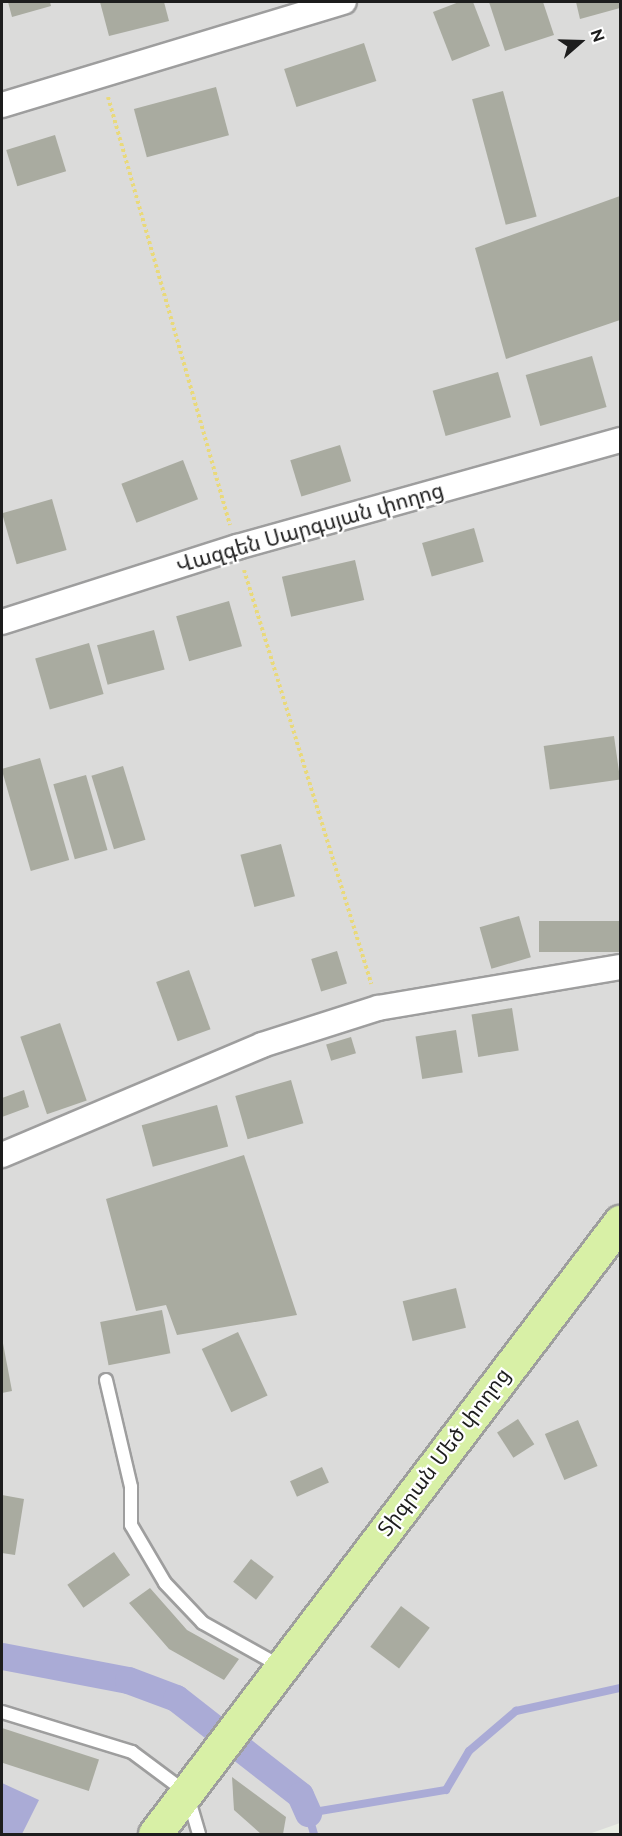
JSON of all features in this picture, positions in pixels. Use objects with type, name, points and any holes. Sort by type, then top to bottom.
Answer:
[{"type":"main road","name":"Տիգրան Մեծ փողոց","points":[[155,1834],[197,1781],[274,1674],[621,1221]]},
{"type":"street","points":[[2,105],[344,2]]},
{"type":"street","name":"Վազգեն Սարգսյան փողոց","points":[[2,622],[237,547],[621,440]]},
{"type":"street","points":[[2,1155],[262,1045],[378,1008],[621,967]]},
{"type":"lane","points":[[106,1380],[131,1487],[131,1525],[165,1583],[203,1623],[274,1674]]},
{"type":"lane","points":[[2,1712],[132,1752],[197,1781],[200,1834]]},
{"type":"shaded area","points":[[2,2],[620,2],[620,1823],[589,1834],[2,1834]]},
{"type":"water","points":[[2,1783],[39,1800],[22,1834],[2,1834]]},
{"type":"building","points":[[8,2],[50,2],[51,6],[12,17]]},
{"type":"building","points":[[100,2],[164,2],[169,21],[109,36]]},
{"type":"building","points":[[459,2],[473,2],[490,46],[452,61],[433,12]]},
{"type":"building","points":[[489,2],[543,2],[554,35],[505,51]]},
{"type":"building","points":[[576,2],[620,2],[620,8],[580,19]]},
{"type":"building","points":[[364,43],[376,81],[296,107],[284,69]]},
{"type":"building","points":[[216,87],[229,135],[147,157],[134,109]]},
{"type":"building","points":[[503,91],[537,217],[506,225],[472,99]]},
{"type":"building","points":[[55,135],[66,171],[17,186],[6,150]]},
{"type":"building","points":[[620,196],[620,320],[506,359],[475,248]]},
{"type":"building","points":[[592,356],[607,407],[540,426],[526,375]]},
{"type":"building","points":[[498,372],[511,417],[446,436],[433,391]]},
{"type":"building","points":[[340,445],[351,481],[301,497],[290,460]]},
{"type":"building","points":[[183,460],[198,499],[136,523],[121,484]]},
{"type":"building","points":[[52,499],[67,550],[17,564],[2,513]]},
{"type":"building","points":[[474,528],[484,562],[432,577],[422,543]]},
{"type":"building","points":[[355,560],[364,600],[291,617],[282,577]]},
{"type":"building","points":[[229,601],[242,646],[189,661],[176,616]]},
{"type":"building","points":[[154,630],[165,670],[108,685],[97,645]]},
{"type":"building","points":[[89,643],[104,694],[50,709],[35,658]]},
{"type":"building","points":[[614,736],[620,780],[550,789],[544,746]]},
{"type":"building","points":[[40,758],[69,860],[31,871],[2,769]]},
{"type":"building","points":[[123,766],[146,840],[114,849],[91,776]]},
{"type":"building","points":[[86,775],[107,850],[75,859],[53,784]]},
{"type":"building","points":[[281,844],[295,896],[254,907],[240,855]]},
{"type":"building","points":[[519,916],[531,957],[491,969],[480,927]]},
{"type":"building","points":[[539,921],[620,921],[620,952],[539,952]]},
{"type":"building","points":[[337,951],[347,984],[321,991],[311,959]]},
{"type":"building","points":[[189,970],[211,1029],[178,1041],[156,982]]},
{"type":"building","points":[[512,1008],[519,1050],[478,1057],[472,1014]]},
{"type":"building","points":[[60,1023],[87,1101],[47,1114],[20,1037]]},
{"type":"building","points":[[456,1030],[463,1072],[422,1079],[416,1036]]},
{"type":"building","points":[[351,1037],[356,1053],[331,1061],[326,1045]]},
{"type":"building","points":[[291,1080],[303,1123],[248,1139],[235,1096]]},
{"type":"building","points":[[24,1090],[29,1107],[2,1117],[2,1098]]},
{"type":"building","points":[[217,1105],[228,1147],[153,1167],[142,1125]]},
{"type":"building","points":[[244,1155],[297,1315],[177,1335],[166,1305],[136,1311],[106,1199]]},
{"type":"building","points":[[456,1288],[466,1328],[413,1341],[403,1301]]},
{"type":"building","points":[[162,1310],[170,1353],[109,1365],[100,1322]]},
{"type":"building","points":[[238,1332],[268,1395],[231,1412],[202,1349]]},
{"type":"building","points":[[2,1338],[12,1391],[2,1393]]},
{"type":"building","points":[[518,1419],[534,1444],[513,1458],[497,1433]]},
{"type":"building","points":[[578,1420],[598,1466],[564,1480],[545,1434]]},
{"type":"building","points":[[322,1467],[329,1483],[297,1497],[290,1481]]},
{"type":"building","points":[[2,1495],[24,1499],[15,1555],[2,1553]]},
{"type":"building","points":[[114,1552],[130,1575],[83,1608],[67,1585]]},
{"type":"building","points":[[251,1559],[274,1577],[256,1600],[233,1582]]},
{"type":"building","points":[[150,1588],[187,1630],[239,1659],[224,1680],[169,1649],[129,1603]]},
{"type":"building","points":[[401,1606],[430,1628],[399,1668],[370,1647]]},
{"type":"building","points":[[2,1728],[99,1760],[89,1791],[2,1763]]},
{"type":"building","points":[[232,1777],[286,1817],[283,1834],[261,1834],[234,1810]]},
{"type":"waterway","points":[[2,1656],[128,1680],[176,1698],[300,1795],[308,1813]]},
{"type":"waterway","points":[[314,1834],[308,1813],[446,1790],[469,1751],[516,1711],[620,1688]]}]
